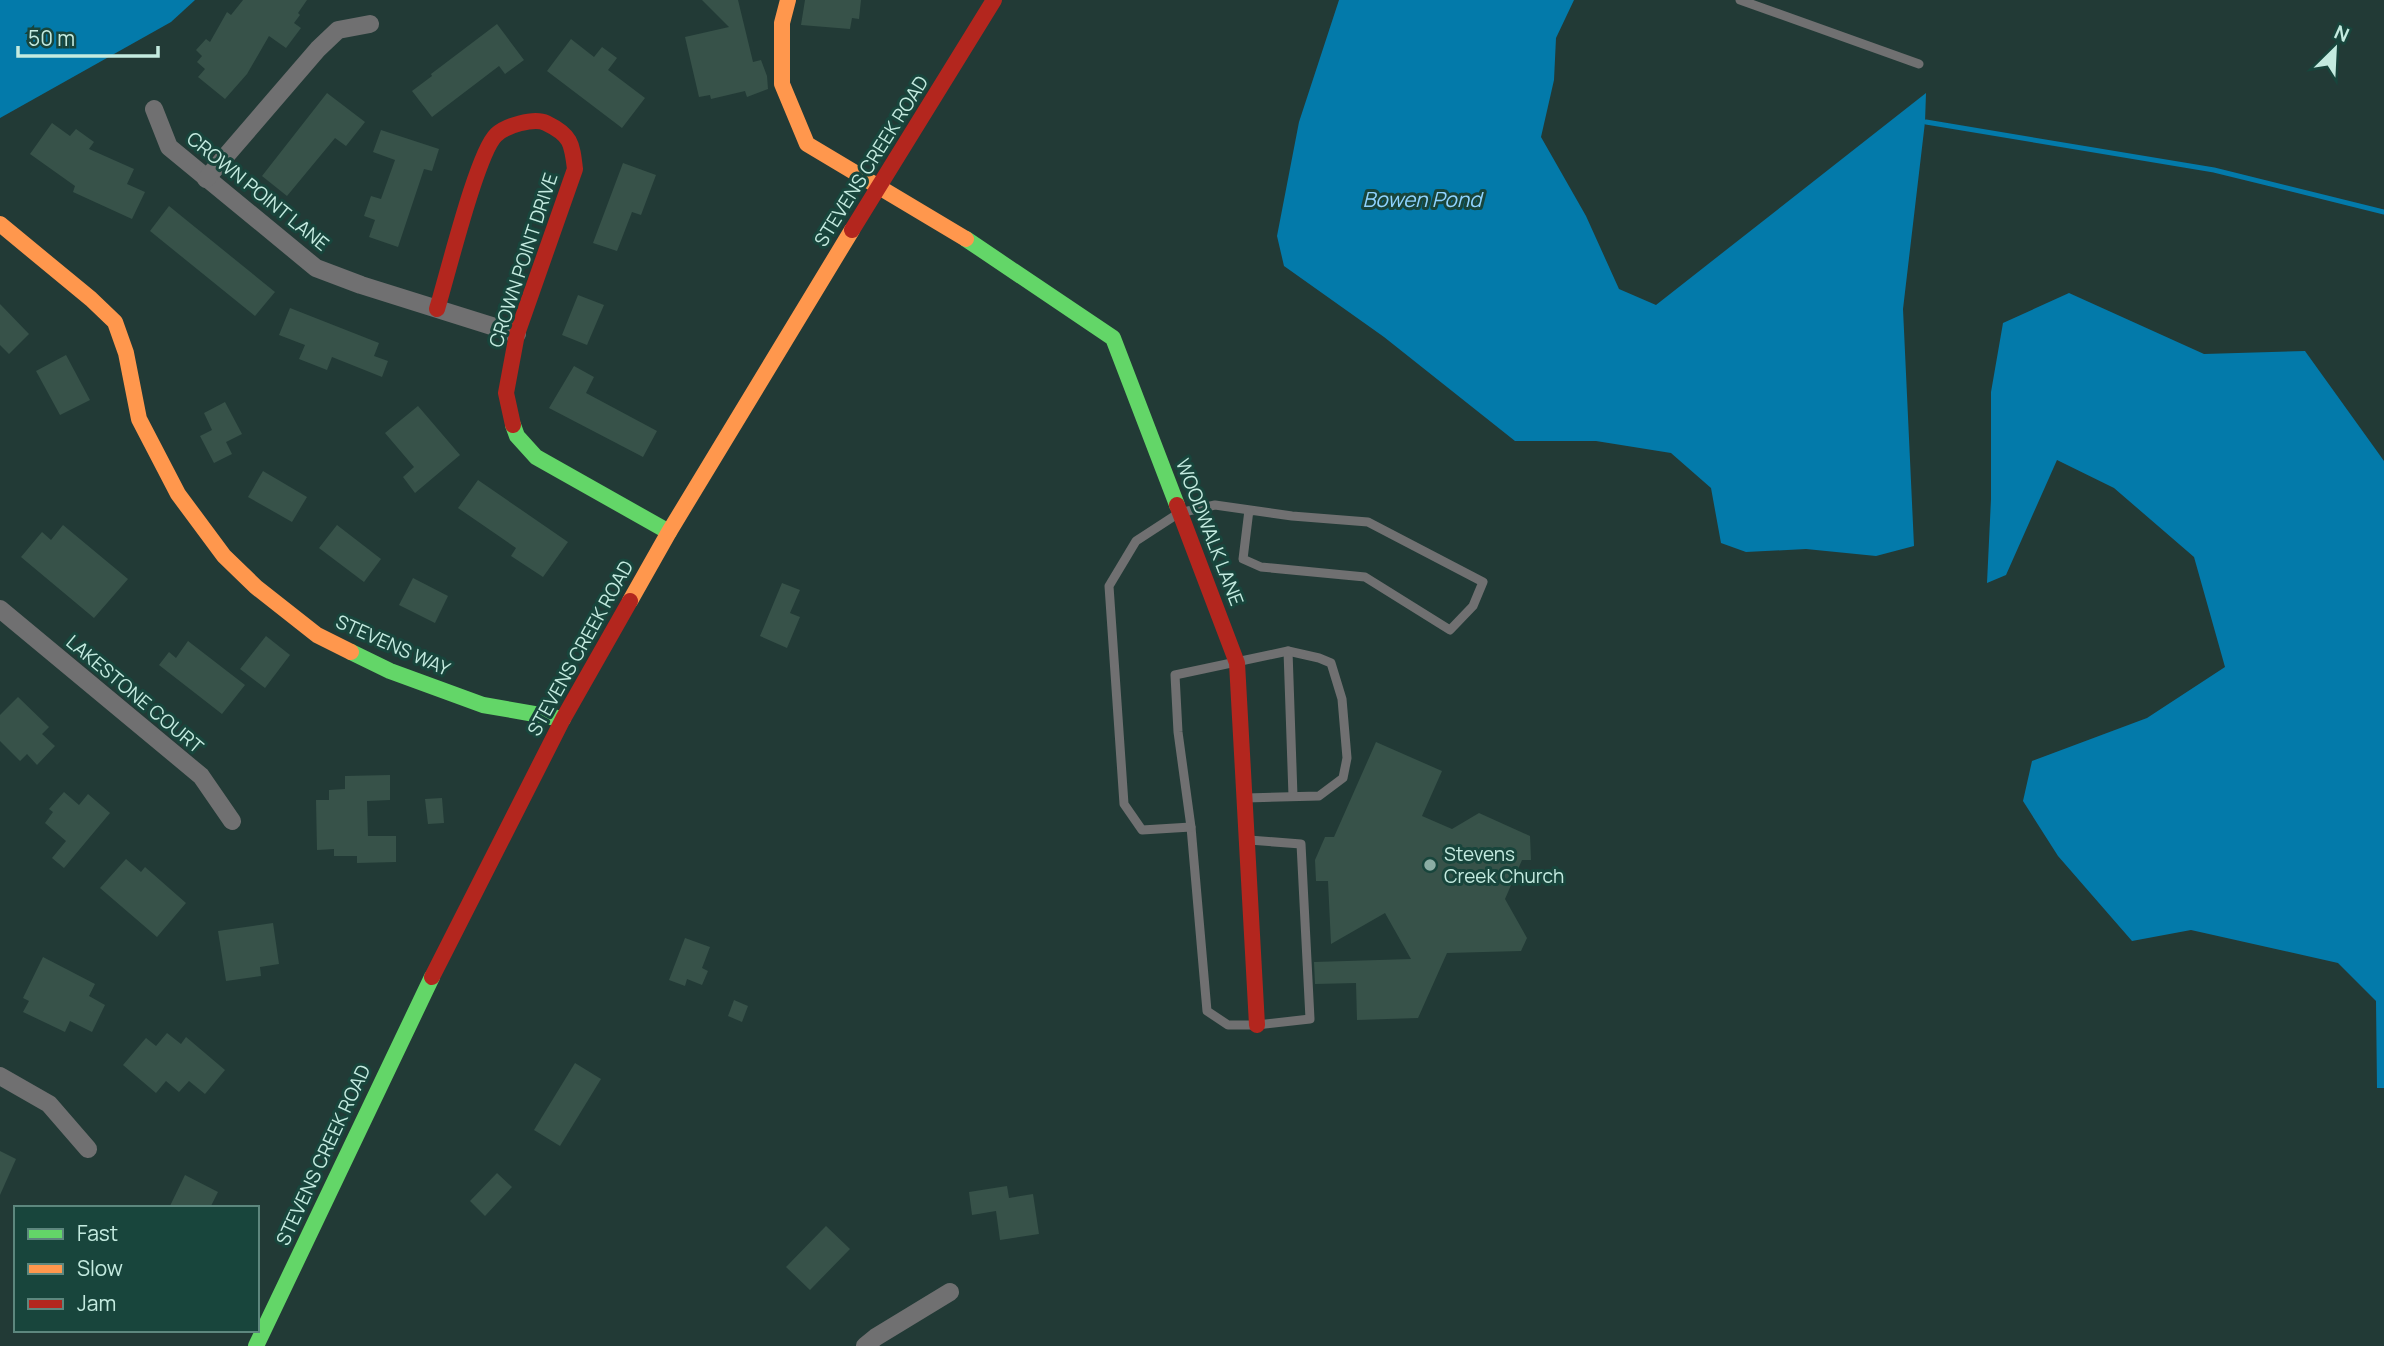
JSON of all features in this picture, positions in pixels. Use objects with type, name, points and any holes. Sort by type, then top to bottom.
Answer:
[{"type":"street","name":"WOODWALK LANE","points":[[788,0],[782,23],[782,84],[807,144],[991,254],[1113,338],[1237,663],[1257,1025]]},
{"type":"street","name":"STEVENS CREEK ROAD","points":[[256,1346],[401,1039],[563,719],[669,532],[994,0]]},
{"type":"street","points":[[206,179],[318,49],[338,30],[370,24]]},
{"type":"street","name":"CROWN POINT LANE","points":[[154,109],[169,146],[316,268],[517,334]]},
{"type":"street","name":"CROWN POINT DRIVE","points":[[437,309],[481,162],[496,135],[530,120],[540,120],[562,131],[572,144],[575,169],[517,334],[506,393],[509,413],[517,436],[536,457],[669,532]]},
{"type":"street","name":"STEVENS WAY","points":[[0,224],[115,322],[126,354],[139,419],[178,494],[224,556],[256,587],[317,635],[390,671],[483,705],[563,719]]},
{"type":"street","name":"LAKESTONE COURT","points":[[0,609],[201,776],[232,821]]},
{"type":"street","points":[[0,1076],[49,1104],[88,1149]]},
{"type":"street","points":[[865,1346],[950,1292]]},
{"type":"lane","points":[[1740,0],[1919,64]]},
{"type":"lane","points":[[1191,827],[1142,830],[1124,804],[1109,586],[1136,541],[1179,513],[1215,505],[1368,522],[1483,582],[1473,606],[1450,630],[1365,577],[1261,567],[1243,559],[1249,510]]},
{"type":"lane","points":[[1288,651],[1293,796]]},
{"type":"lane","points":[[1244,798],[1319,796],[1342,778],[1347,758],[1342,699],[1331,663],[1319,657],[1288,651],[1175,675],[1178,732],[1191,827],[1207,1012],[1228,1024],[1257,1025],[1310,1019],[1301,844],[1247,840]]},
{"type":"water","points":[[0,0],[195,0],[171,22],[0,118]]},
{"type":"water","name":"Bowen Pond","points":[[1339,0],[1574,0],[1556,38],[1554,80],[1541,137],[1586,216],[1619,289],[1656,305],[1926,93],[1903,309],[1914,546],[1876,556],[1806,549],[1746,552],[1721,543],[1711,488],[1671,453],[1596,441],[1515,441],[1384,337],[1284,266],[1277,236],[1299,122]]},
{"type":"water","points":[[2069,293],[2204,354],[2305,351],[2384,461],[2384,1088],[2377,1088],[2376,1001],[2338,963],[2191,930],[2132,941],[2058,856],[2023,801],[2032,761],[2147,718],[2225,667],[2194,557],[2114,488],[2057,460],[2006,575],[1987,583],[1991,499],[1991,392],[2003,323]]},
{"type":"building","points":[[243,0],[307,0],[294,23],[301,28],[286,48],[269,36],[247,74],[225,99],[198,77],[205,69],[197,62],[202,56],[196,50],[206,39],[210,42],[227,12],[231,15]]},
{"type":"building","points":[[702,0],[738,0],[753,62],[761,60],[768,89],[747,97],[745,91],[711,99],[710,95],[699,97],[685,37],[729,27]]},
{"type":"building","points":[[805,0],[861,0],[859,19],[852,18],[850,29],[801,25]]},
{"type":"building","points":[[497,24],[524,60],[505,74],[499,66],[432,117],[412,91]]},
{"type":"building","points":[[571,39],[594,57],[602,47],[617,58],[608,70],[645,98],[622,128],[547,71]]},
{"type":"building","points":[[327,93],[365,122],[346,146],[335,138],[287,196],[262,176]]},
{"type":"building","points":[[52,123],[70,136],[76,129],[94,142],[89,149],[134,169],[127,184],[145,192],[132,219],[73,192],[75,186],[30,154]]},
{"type":"building","points":[[381,130],[439,149],[432,171],[424,169],[398,247],[369,237],[375,220],[364,216],[371,196],[381,199],[395,160],[373,152]]},
{"type":"building","points":[[623,163],[656,175],[641,215],[632,212],[617,251],[593,243]]},
{"type":"building","points":[[169,206],[275,292],[255,316],[150,231]]},
{"type":"building","points":[[578,295],[604,305],[587,345],[562,335]]},
{"type":"building","points":[[0,304],[29,334],[9,354],[0,345]]},
{"type":"building","points":[[290,308],[379,343],[374,356],[388,361],[382,377],[332,357],[327,370],[299,359],[305,345],[279,335]]},
{"type":"building","points":[[66,355],[90,400],[60,415],[36,371]]},
{"type":"building","points":[[574,366],[594,377],[586,393],[657,431],[643,457],[549,408]]},
{"type":"building","points":[[225,402],[242,434],[226,442],[232,454],[214,463],[200,436],[212,430],[204,413]]},
{"type":"building","points":[[418,406],[460,455],[415,493],[403,477],[414,467],[385,433]]},
{"type":"building","points":[[263,471],[307,497],[292,522],[248,497]]},
{"type":"building","points":[[478,480],[568,542],[543,577],[511,556],[516,548],[458,508]]},
{"type":"building","points":[[63,525],[128,579],[94,618],[21,557],[42,532],[51,540]]},
{"type":"building","points":[[337,525],[381,559],[364,582],[319,548]]},
{"type":"building","points":[[413,578],[448,596],[435,623],[399,605]]},
{"type":"building","points":[[782,583],[800,590],[790,613],[800,617],[787,648],[760,636]]},
{"type":"building","points":[[266,636],[290,655],[265,688],[240,669]]},
{"type":"building","points":[[188,641],[245,685],[222,714],[159,665],[169,652],[176,658]]},
{"type":"building","points":[[18,697],[49,727],[42,734],[55,746],[37,765],[27,754],[20,761],[0,741],[0,715]]},
{"type":"building","points":[[1376,742],[1442,771],[1422,816],[1452,829],[1479,813],[1530,836],[1531,860],[1522,860],[1505,899],[1527,938],[1521,951],[1447,953],[1418,1018],[1357,1020],[1356,983],[1315,984],[1314,962],[1411,959],[1385,913],[1331,944],[1328,881],[1316,881],[1315,860],[1325,837],[1334,837]]},
{"type":"building","points":[[390,775],[390,800],[367,801],[368,836],[396,836],[396,862],[357,863],[357,856],[334,856],[334,849],[317,850],[316,800],[329,800],[329,790],[345,789],[345,776]]},
{"type":"building","points":[[64,792],[79,805],[88,794],[110,813],[64,868],[52,858],[66,841],[45,823],[53,812],[49,809]]},
{"type":"building","points":[[442,798],[444,823],[428,824],[425,799]]},
{"type":"building","points":[[126,859],[141,872],[145,867],[186,903],[157,937],[100,888]]},
{"type":"building","points":[[273,923],[279,964],[260,967],[261,976],[226,981],[218,931]]},
{"type":"building","points":[[685,938],[710,947],[702,968],[708,971],[702,985],[687,979],[685,986],[669,980]]},
{"type":"building","points":[[43,957],[95,984],[89,996],[105,1005],[92,1032],[70,1021],[65,1032],[23,1012],[29,1001],[23,998]]},
{"type":"building","points":[[734,1000],[748,1006],[742,1022],[728,1016]]},
{"type":"building","points":[[167,1033],[181,1044],[186,1037],[225,1070],[205,1094],[189,1081],[179,1092],[166,1081],[156,1093],[123,1065],[146,1038],[156,1046]]},
{"type":"building","points":[[575,1063],[601,1079],[560,1146],[534,1130]]},
{"type":"building","points":[[0,1151],[16,1159],[0,1195]]},
{"type":"building","points":[[497,1173],[512,1187],[485,1216],[470,1201]]},
{"type":"building","points":[[185,1175],[218,1192],[211,1206],[170,1206]]},
{"type":"building","points":[[1007,1186],[1009,1198],[1033,1194],[1039,1234],[1000,1240],[996,1211],[972,1215],[969,1192]]},
{"type":"building","points":[[826,1226],[850,1249],[810,1290],[786,1267]]},
{"type":"waterway","points":[[1926,122],[2214,170],[2384,212]]},
{"type":"traffic: fast","points":[[966,239],[1113,338],[1177,505]]},
{"type":"traffic: fast","points":[[513,425],[517,436],[536,457],[669,532]]},
{"type":"traffic: fast","points":[[351,652],[390,671],[483,705],[563,719]]},
{"type":"traffic: fast","points":[[256,1346],[432,977]]},
{"type":"traffic: slow","points":[[788,0],[782,23],[782,84],[807,144],[966,239]]},
{"type":"traffic: slow","points":[[0,224],[115,322],[126,353],[139,419],[178,494],[224,556],[256,587],[317,635],[351,652]]},
{"type":"traffic: slow","points":[[630,601],[852,230]]},
{"type":"traffic: jam","points":[[852,230],[994,0]]},
{"type":"traffic: jam","points":[[437,309],[463,217],[488,146],[500,132],[527,122],[541,121],[561,132],[571,146],[575,169],[517,334],[506,393],[513,425]]},
{"type":"traffic: jam","points":[[1177,505],[1237,663],[1257,1025]]},
{"type":"traffic: jam","points":[[432,977],[563,719],[630,601]]},
{"type":"place","name":"Stevens Creek Church","points":[[1430,865]]}]
